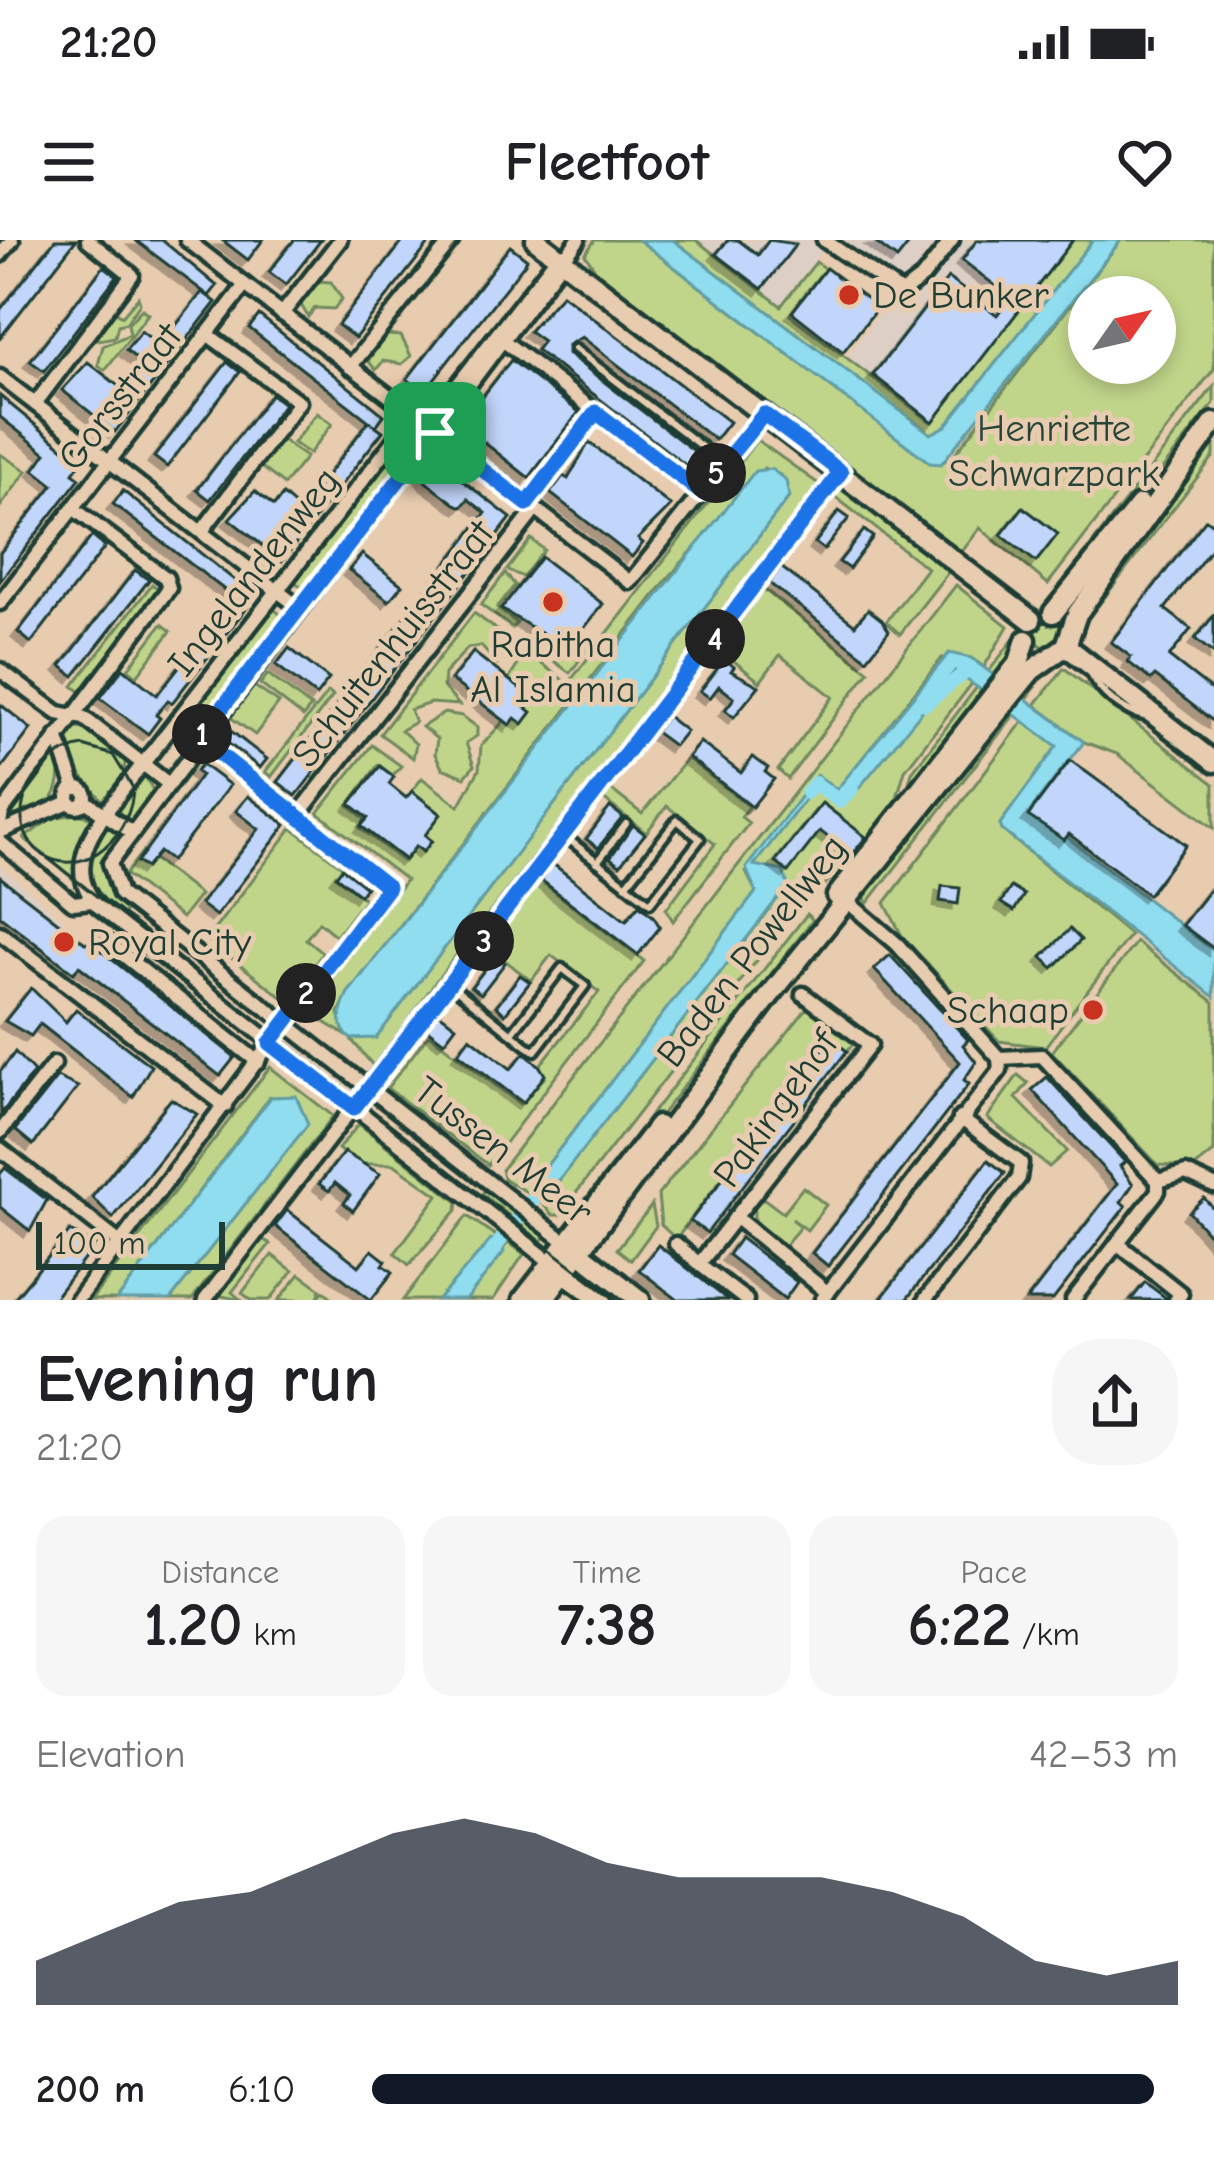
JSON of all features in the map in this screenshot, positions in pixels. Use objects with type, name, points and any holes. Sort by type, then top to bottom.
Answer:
[{"type":"main road","points":[[536,240],[841,472],[1029,630],[1046,656],[1214,410]]},
{"type":"main road","points":[[1063,629],[1214,423]]},
{"type":"main road","points":[[1029,630],[1063,629]]},
{"type":"main road","points":[[1063,629],[1087,662],[1214,762]]},
{"type":"main road","name":"Baden Powellweg","points":[[1017,677],[1029,630]]},
{"type":"main road","name":"Baden Powellweg","points":[[523,1300],[552,1263],[574,1248],[1017,677],[1046,656]]},
{"type":"main road","name":"Tussen Meer","points":[[574,1248],[640,1300]]},
{"type":"main road","name":"Baden Powellweg","points":[[543,1300],[552,1263]]},
{"type":"main road","name":"Tussen Meer","points":[[552,1263],[602,1300]]},
{"type":"street","points":[[0,255],[12,240]]},
{"type":"street","points":[[35,404],[132,275],[88,240]]},
{"type":"street","points":[[187,240],[630,582],[764,414]]},
{"type":"street","points":[[282,314],[340,240]]},
{"type":"street","points":[[350,367],[452,240]]},
{"type":"street","name":"Ingelandenweg","points":[[92,901],[83,878],[83,851],[104,815],[399,434],[438,410],[578,240]]},
{"type":"street","points":[[824,240],[888,288],[902,293],[913,288],[952,240]]},
{"type":"street","name":"Ingelandenweg","points":[[110,870],[112,856],[166,782],[505,342],[563,257]]},
{"type":"street","name":"Gorsstraat","points":[[0,603],[244,285]]},
{"type":"street","points":[[202,531],[299,402],[207,334]]},
{"type":"street","points":[[505,342],[700,492]]},
{"type":"street","points":[[0,377],[301,609]]},
{"type":"street","name":"Schuitenhuisstraat","points":[[298,815],[531,507],[596,412]]},
{"type":"street","points":[[205,1300],[841,472]]},
{"type":"street","points":[[0,828],[2,812],[169,588],[166,578],[73,508]]},
{"type":"street","points":[[0,692],[5,674],[166,782]]},
{"type":"street","points":[[76,1300],[388,887],[203,733],[177,720]]},
{"type":"street","points":[[57,736],[72,795]]},
{"type":"street","points":[[0,828],[83,790],[86,801],[130,831]]},
{"type":"street","name":"Tussen Meer","points":[[0,842],[73,903],[92,901],[552,1263]]},
{"type":"street","name":"Tussen Meer","points":[[110,870],[120,894],[574,1248]]},
{"type":"street","points":[[825,1296],[1000,1070],[998,1058],[897,944],[843,898]]},
{"type":"street","points":[[0,933],[225,1106]]},
{"type":"street","points":[[107,942],[259,1062]]},
{"type":"street","name":"Pakingehof","points":[[699,1264],[869,1046],[803,994]]},
{"type":"street","points":[[998,1058],[1028,1053],[1052,1063],[1158,1181],[1158,1191],[1073,1300]]},
{"type":"street","points":[[0,1132],[54,1064]]},
{"type":"street","points":[[926,1300],[1019,1178],[1022,1163],[960,1118]]},
{"type":"street","points":[[0,1149],[120,1243]]},
{"type":"street","points":[[1158,1181],[1186,1173],[1214,1186]]},
{"type":"street","name":"Pakingehof","points":[[735,1216],[825,1296]]},
{"type":"street","points":[[1117,1243],[1180,1294],[1176,1300]]},
{"type":"street","points":[[676,1244],[746,1300]]},
{"type":"lane","points":[[575,349],[724,464]]},
{"type":"lane","points":[[563,835],[626,885],[650,903],[700,839],[676,820],[626,885]]},
{"type":"lane","points":[[597,862],[626,824]]},
{"type":"lane","points":[[451,985],[512,1033],[535,1051],[585,986],[562,968],[512,1033]]},
{"type":"shaded area","points":[[687,240],[1077,240],[933,430],[844,361],[890,300],[823,249],[779,307]]},
{"type":"shaded area","points":[[0,866],[80,934],[59,955],[0,909]]},
{"type":"green space","name":"Henriette Schwarzpark","points":[[595,240],[639,240],[930,463],[950,460],[1068,308],[1068,384],[1176,384],[1176,276],[1093,276],[1121,240],[1214,240],[1214,369],[1048,584],[980,528],[961,553],[599,275],[585,254]]},
{"type":"green space","points":[[673,240],[696,240],[781,306],[816,262],[825,269],[790,315],[931,422],[1071,240],[1093,240],[946,426],[931,434]]},
{"type":"green space","points":[[318,281],[331,282],[342,299],[334,309],[315,308],[308,317],[300,303]]},
{"type":"green space","points":[[138,297],[140,303],[126,323],[118,325],[115,337],[99,340],[91,334],[111,308],[122,316]]},
{"type":"green space","points":[[142,309],[148,314],[105,370],[98,365],[103,346],[130,334],[128,324]]},
{"type":"green space","points":[[386,335],[401,336],[411,356],[402,364],[383,361],[376,370],[368,361]]},
{"type":"green space","points":[[1214,386],[1214,403],[1071,586],[1065,579]]},
{"type":"green space","points":[[317,413],[332,424],[309,454],[293,443]]},
{"type":"green space","points":[[1214,427],[1214,456],[1098,606],[1093,602]]},
{"type":"green space","points":[[405,433],[421,445],[308,592],[291,579]]},
{"type":"green space","points":[[279,438],[306,457],[284,485],[258,464]]},
{"type":"green space","points":[[757,440],[823,487],[436,981],[375,1068],[350,1038],[315,1016],[309,1018],[341,964],[406,880],[318,813],[372,745],[401,766],[393,775],[378,765],[349,805],[365,819],[360,828],[404,862],[416,846],[424,851],[432,841],[425,835],[441,814],[412,791],[422,778],[459,806],[479,770],[481,746],[504,721],[510,725],[531,698],[509,679],[526,652],[568,684]],"holes":[[[764,468],[780,475],[789,497],[376,1038],[344,1033],[339,1013],[348,993],[665,582]]]},
{"type":"green space","points":[[0,454],[27,471],[0,507]]},
{"type":"green space","points":[[841,487],[949,571],[900,634],[886,622],[927,568],[834,496]]},
{"type":"green space","points":[[531,539],[544,550],[523,577],[507,570]]},
{"type":"green space","points":[[505,573],[515,585],[497,608],[517,623],[512,628],[481,605]]},
{"type":"green space","points":[[152,584],[160,590],[82,693],[73,686]]},
{"type":"green space","points":[[956,585],[1008,626],[984,667],[971,658],[942,658],[837,790],[816,776],[746,872],[756,892],[532,1185],[532,1195],[504,1179],[502,1169]]},
{"type":"green space","points":[[764,589],[869,671],[788,779],[778,770],[833,697],[780,655],[760,682],[719,649]]},
{"type":"green space","points":[[270,606],[286,619],[205,725],[196,726],[187,715]]},
{"type":"green space","points":[[474,613],[514,643],[499,653],[497,664],[481,646],[468,648],[444,674],[443,687],[459,705],[430,703],[410,710],[415,722],[401,730],[416,744],[413,758],[380,734]]},
{"type":"green space","points":[[1049,620],[1059,624],[1063,634],[1059,644],[1049,648],[1039,644],[1035,634],[1039,624]]},
{"type":"green space","points":[[162,624],[171,631],[137,676],[128,669]]},
{"type":"green space","points":[[584,634],[593,642],[570,673],[555,662]]},
{"type":"green space","points":[[1012,641],[1015,657],[903,804],[912,772]]},
{"type":"green space","points":[[1064,668],[1214,784],[1214,828],[1117,754],[1084,742],[1035,705]]},
{"type":"green space","points":[[960,671],[974,681],[905,770],[895,804],[855,860],[803,901],[559,1215],[553,1215],[537,1198],[546,1197],[788,885],[753,866],[817,784],[840,801],[850,799],[951,673]]},
{"type":"green space","points":[[268,674],[311,707],[303,717],[260,684]]},
{"type":"green space","points":[[1031,684],[1036,687],[867,904],[862,888]]},
{"type":"green space","points":[[254,686],[279,703],[255,735],[230,717]]},
{"type":"green space","points":[[328,692],[333,696],[271,777],[265,772]]},
{"type":"green space","points":[[444,713],[462,716],[477,727],[477,736],[466,743],[474,766],[465,777],[442,768],[435,754],[437,739],[422,727]]},
{"type":"green space","points":[[1024,720],[1057,746],[1000,824],[1002,830],[1130,935],[1045,1047],[999,1041],[902,936],[885,903]]},
{"type":"green space","points":[[72,728],[89,729],[125,762],[123,782],[106,805],[76,769],[66,735]]},
{"type":"green space","points":[[55,747],[60,774],[53,797],[35,812],[6,814]]},
{"type":"green space","points":[[687,758],[749,806],[741,817],[749,823],[673,921],[666,909],[715,844],[667,806],[646,833],[602,798],[609,788],[642,814]]},
{"type":"green space","points":[[142,771],[153,790],[130,821],[112,810]]},
{"type":"green space","points":[[77,814],[95,818],[81,845],[79,884],[24,838],[52,818]]},
{"type":"green space","points":[[103,822],[121,834],[105,871],[113,893],[129,907],[119,919],[99,897],[90,874],[91,849]]},
{"type":"green space","points":[[292,828],[343,867],[336,877],[365,899],[336,936],[319,922],[306,939],[323,953],[287,1001],[207,939]]},
{"type":"green space","points":[[143,851],[200,895],[182,918],[125,874]]},
{"type":"green space","points":[[537,878],[644,961],[488,1165],[387,1088],[429,1034],[520,1104],[545,1077],[537,1069],[599,992],[551,955],[531,981],[486,945]]},
{"type":"green space","points":[[807,914],[813,920],[583,1215],[577,1210]]},
{"type":"green space","points":[[1136,942],[1214,1002],[1214,1152],[1195,1167],[1158,1165],[1052,1052]]},
{"type":"green space","points":[[807,1008],[854,1043],[847,1051],[831,1039],[676,1239],[661,1225],[658,1195]]},
{"type":"green space","points":[[270,1067],[333,1116],[192,1300],[170,1300],[307,1125],[296,1097],[270,1097],[117,1300],[91,1300]]},
{"type":"green space","points":[[1018,1075],[1028,1083],[1016,1098],[1067,1151],[1049,1167],[987,1118]]},
{"type":"green space","points":[[359,1124],[458,1202],[457,1210],[409,1265],[395,1253],[438,1195],[394,1164],[357,1164],[338,1149]]},
{"type":"green space","points":[[487,1187],[547,1234],[541,1241],[482,1194]]},
{"type":"green space","points":[[803,1187],[826,1205],[807,1230],[792,1219],[800,1227],[784,1246],[754,1222],[754,1208],[763,1198],[783,1213]]},
{"type":"green space","points":[[652,1205],[656,1226],[631,1260],[617,1249]]},
{"type":"green space","points":[[467,1216],[499,1238],[491,1240],[438,1300],[403,1300]]},
{"type":"green space","points":[[261,1238],[270,1244],[232,1292],[241,1300],[217,1295]]},
{"type":"green space","points":[[508,1242],[524,1254],[493,1300],[466,1300]]},
{"type":"green space","points":[[272,1255],[293,1271],[270,1300],[251,1300],[242,1293]]},
{"type":"green space","points":[[300,1274],[321,1289],[318,1297],[324,1291],[335,1300],[279,1300]]},
{"type":"water","points":[[639,240],[673,240],[931,434],[946,426],[1093,240],[1121,240],[1092,276],[1068,276],[1068,306],[941,464],[930,463]]},
{"type":"water","points":[[771,469],[786,480],[789,497],[376,1038],[351,1039],[340,1017],[348,993],[755,471]]},
{"type":"water","points":[[949,653],[971,658],[1084,742],[1032,810],[1214,951],[1214,997],[1002,830],[1000,824],[1057,746],[955,671],[850,799],[840,801],[816,785],[754,865],[783,871],[788,885],[546,1197],[534,1198],[532,1185],[756,892],[746,868],[817,775],[837,789]]},
{"type":"water","points":[[296,1096],[308,1124],[170,1300],[117,1300],[271,1097]]},
{"type":"water","points":[[499,1238],[504,1252],[466,1300],[438,1300],[491,1240]]},
{"type":"building","points":[[55,240],[76,240],[0,338],[0,310]]},
{"type":"building","points":[[135,240],[162,240],[217,286],[209,296]]},
{"type":"building","points":[[222,240],[263,240],[248,260]]},
{"type":"building","points":[[294,240],[321,240],[286,285],[269,272]]},
{"type":"building","points":[[404,240],[432,240],[355,338],[338,325]]},
{"type":"building","points":[[728,240],[738,240],[758,255],[769,240],[796,244],[762,289],[716,254]]},
{"type":"building","points":[[872,240],[912,240],[897,259]]},
{"type":"building","points":[[977,240],[1073,240],[933,422],[873,375],[948,278],[997,315],[1010,297],[962,260]]},
{"type":"building","points":[[510,246],[527,259],[525,263],[424,392],[407,379]]},
{"type":"building","points":[[104,266],[117,276],[44,371],[30,361]]},
{"type":"building","points":[[826,268],[878,307],[843,352],[792,312]]},
{"type":"building","points":[[202,292],[216,302],[115,432],[62,390],[88,362],[120,387],[139,361],[126,350],[141,331],[160,346]]},
{"type":"building","points":[[562,294],[729,422],[715,440],[582,337],[568,345],[568,354],[702,457],[692,470],[536,350],[543,341],[529,331]]},
{"type":"building","points":[[259,315],[384,415],[376,426],[383,431],[282,561],[229,519],[255,491],[274,506],[283,495],[300,510],[369,421],[249,328]]},
{"type":"building","points":[[511,360],[579,412],[529,478],[461,424]]},
{"type":"building","points":[[227,362],[240,372],[167,467],[154,457]]},
{"type":"building","points":[[271,394],[284,404],[210,500],[197,490]]},
{"type":"building","points":[[0,396],[81,462],[73,473],[80,478],[0,581],[0,553],[53,485],[34,470],[46,453],[0,417]]},
{"type":"building","points":[[589,442],[671,506],[638,539],[643,543],[632,557],[550,493],[563,476],[568,479]]},
{"type":"building","points":[[435,459],[511,518],[296,796],[278,782],[486,513],[468,499],[462,507],[455,504],[426,482],[422,476]]},
{"type":"building","points":[[123,491],[248,591],[240,602],[113,504]]},
{"type":"building","points":[[1023,507],[1058,534],[1036,562],[1001,535]]},
{"type":"building","points":[[839,511],[849,518],[824,550],[815,543]]},
{"type":"building","points":[[1206,519],[1214,525],[1214,545],[1165,609],[1191,629],[1169,657],[1214,692],[1214,722],[1155,676],[1151,680],[1111,642]]},
{"type":"building","points":[[864,530],[873,537],[849,569],[839,562]]},
{"type":"building","points":[[92,536],[105,547],[31,643],[18,632]]},
{"type":"building","points":[[362,554],[402,585],[389,601],[349,570]]},
{"type":"building","name":"Rabitha Al Islamia","points":[[541,557],[603,604],[568,649],[501,609]]},
{"type":"building","points":[[781,567],[855,625],[868,609],[882,620],[889,631],[867,659],[769,583]]},
{"type":"building","points":[[135,570],[149,580],[74,676],[61,666]]},
{"type":"building","points":[[233,597],[247,607],[172,703],[168,700],[156,715],[160,718],[148,734],[100,698],[123,668],[157,695]]},
{"type":"building","points":[[1214,615],[1214,654],[1195,639]]},
{"type":"building","points":[[289,648],[329,679],[316,696],[276,665]]},
{"type":"building","points":[[473,652],[531,697],[524,706],[532,712],[523,724],[515,718],[510,725],[451,680]]},
{"type":"building","points":[[725,659],[734,667],[731,671],[759,686],[734,717],[725,710],[734,698],[719,686],[710,698],[700,691]]},
{"type":"building","points":[[0,704],[31,729],[0,770]]},
{"type":"building","points":[[667,716],[686,731],[674,746],[655,732]]},
{"type":"building","points":[[227,728],[267,759],[260,768],[220,737]]},
{"type":"building","points":[[700,742],[741,773],[753,757],[768,768],[765,772],[774,779],[752,807],[688,757]]},
{"type":"building","points":[[1070,760],[1186,845],[1148,895],[1069,834],[1064,840],[1028,816]]},
{"type":"building","points":[[202,764],[230,785],[171,861],[159,852],[146,868],[137,862],[201,775],[196,771]]},
{"type":"building","points":[[380,766],[394,777],[389,784],[406,798],[412,791],[441,814],[425,835],[432,841],[423,852],[416,846],[405,860],[361,826],[368,818],[350,804]]},
{"type":"building","points":[[248,796],[286,825],[216,916],[200,904],[259,829],[236,811]]},
{"type":"building","points":[[822,803],[866,837],[852,855],[820,831],[788,872],[775,862]]},
{"type":"building","points":[[610,807],[623,817],[598,848],[586,839]]},
{"type":"building","points":[[633,825],[645,834],[620,865],[610,858]]},
{"type":"building","points":[[553,864],[626,921],[639,905],[653,916],[660,927],[638,955],[541,880]]},
{"type":"building","points":[[342,868],[366,887],[360,895],[336,876]]},
{"type":"building","points":[[0,877],[85,943],[95,940],[100,950],[235,1057],[220,1076],[79,966],[74,973],[0,916]]},
{"type":"building","points":[[1214,884],[1214,949],[1182,925]]},
{"type":"building","points":[[942,886],[960,888],[958,904],[940,901]]},
{"type":"building","points":[[1011,887],[1024,895],[1014,911],[1001,903]]},
{"type":"building","points":[[1070,929],[1081,940],[1053,968],[1042,957]]},
{"type":"building","points":[[496,955],[505,963],[481,994],[471,987]]},
{"type":"building","points":[[890,955],[968,1040],[963,1045],[976,1062],[964,1080],[969,1084],[828,1266],[812,1253],[960,1062],[874,969]]},
{"type":"building","points":[[520,975],[530,982],[505,1014],[496,1006]]},
{"type":"building","points":[[31,988],[66,1022],[76,1009],[151,1066],[133,1097],[40,1024],[31,1036],[5,1021]]},
{"type":"building","points":[[439,1013],[456,1026],[444,1042],[427,1029]]},
{"type":"building","points":[[470,1037],[511,1069],[524,1053],[539,1065],[545,1075],[523,1103],[458,1053]]},
{"type":"building","points":[[831,1039],[847,1051],[707,1233],[690,1221]]},
{"type":"building","points":[[15,1052],[34,1072],[1,1114],[0,1072]]},
{"type":"building","points":[[57,1077],[78,1087],[33,1145],[15,1130]]},
{"type":"building","points":[[1047,1077],[1125,1162],[1120,1166],[1133,1184],[1121,1202],[1126,1206],[1053,1300],[1027,1300],[1117,1184],[1032,1090]]},
{"type":"building","points":[[171,1099],[197,1114],[113,1218],[92,1197]]},
{"type":"building","points":[[344,1152],[380,1174],[353,1211],[344,1203],[350,1195],[335,1183],[329,1191],[319,1184]]},
{"type":"building","points":[[988,1160],[1005,1173],[906,1300],[880,1300]]},
{"type":"building","points":[[5,1168],[47,1200],[30,1231],[0,1207],[0,1174]]},
{"type":"building","points":[[1204,1198],[1214,1209],[1214,1240],[1189,1212]]},
{"type":"building","points":[[287,1210],[359,1266],[372,1250],[386,1261],[383,1265],[393,1272],[371,1300],[275,1226]]},
{"type":"building","points":[[70,1231],[95,1245],[53,1300],[13,1300]]},
{"type":"building","points":[[740,1238],[797,1282],[785,1299],[728,1255]]},
{"type":"building","points":[[658,1245],[728,1300],[678,1300],[639,1270]]},
{"type":"building","points":[[1145,1282],[1166,1298],[1166,1300],[1131,1300]]},
{"type":"waterway","points":[[925,704],[971,668]]},
{"type":"waterway","points":[[807,793],[815,783],[840,802],[852,789]]},
{"type":"waterway","points":[[491,1253],[544,1185]]},
{"type":"tram line","points":[[43,855],[60,861],[76,862],[91,857],[116,835],[133,788],[113,755],[83,746],[67,751],[39,772],[23,802],[22,818],[36,849],[109,905],[616,1300]]},
{"type":"place","name":"De Bunker","points":[[849,295]]},
{"type":"place","name":"Rabitha Al Islamia","points":[[553,602]]},
{"type":"place","name":"Royal City","points":[[64,942]]},
{"type":"place","name":"Schaap","points":[[1093,1010]]},
{"type":"route","points":[[596,412],[700,492],[764,414],[841,472],[354,1108],[270,1043],[388,887],[199,738],[435,433],[527,504],[596,412]]}]
